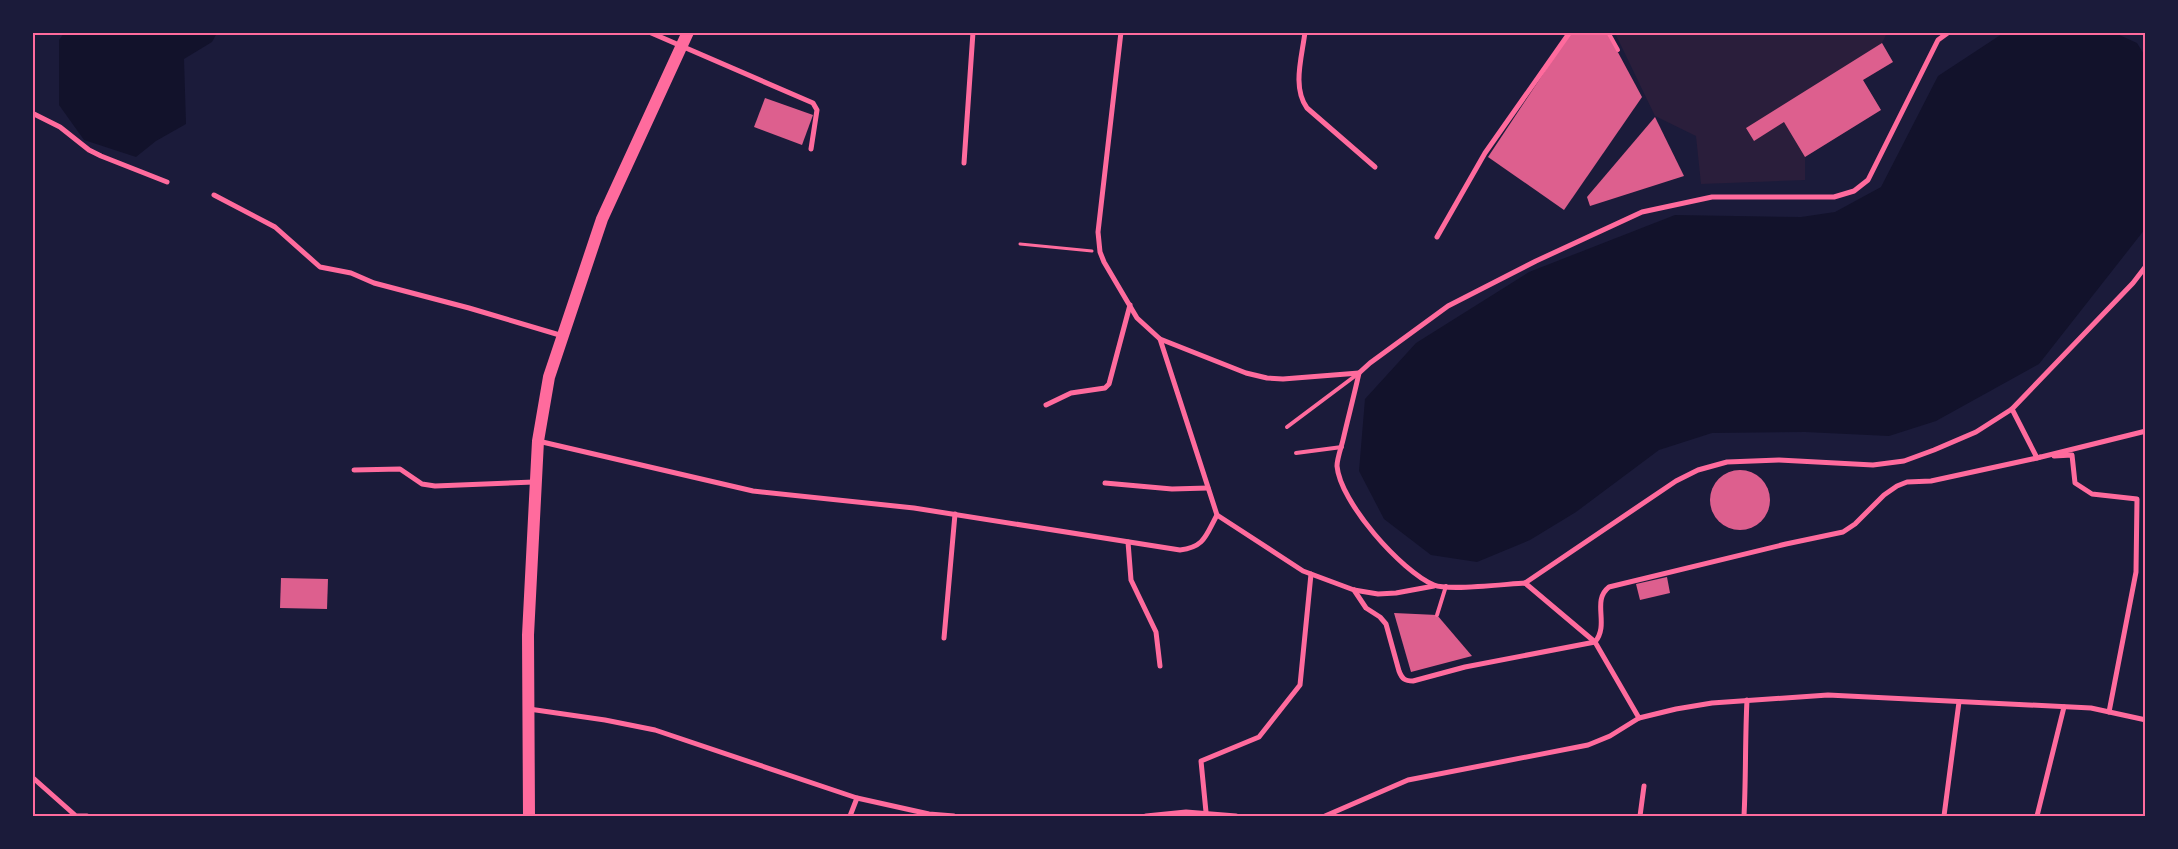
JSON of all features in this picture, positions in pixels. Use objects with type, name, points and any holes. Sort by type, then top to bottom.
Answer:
[{"type":"main road","points":[[529,816],[528,635],[538,441],[549,377],[602,219],[688,32]]},
{"type":"street","points":[[648,32],[680,48],[813,104],[817,110],[812,149]]},
{"type":"street","points":[[964,163],[973,32]]},
{"type":"street","points":[[1121,32],[1098,232],[1100,252],[1137,318],[1160,339],[1246,373],[1267,378],[1283,379],[1359,374]]},
{"type":"street","points":[[1305,32],[1299,78],[1303,102],[1307,108],[1375,167]]},
{"type":"street","points":[[1436,237],[1484,153],[1570,32]]},
{"type":"street","points":[[1435,586],[1407,568],[1387,549],[1348,498],[1341,482],[1337,465],[1359,374],[1370,363],[1448,306],[1536,260],[1642,212],[1712,197],[1834,198],[1854,191],[1868,180],[1938,40],[1949,32]]},
{"type":"street","points":[[32,113],[60,127],[89,150],[167,182]]},
{"type":"street","points":[[214,195],[275,227],[320,267],[351,273],[374,283],[469,308],[563,336]]},
{"type":"street","points":[[1160,339],[1217,515],[1260,544],[1311,574],[1354,590],[1378,594],[1396,593],[1435,586],[1474,587],[1525,583],[1676,481],[1698,470],[1727,462],[1779,460],[1872,465],[1904,462],[1976,432],[2012,410],[2133,283],[2146,266]]},
{"type":"street","points":[[1046,405],[1071,393],[1105,388],[1110,384],[1130,305]]},
{"type":"street","points":[[2012,410],[2037,458]]},
{"type":"street","points":[[1354,590],[1366,608],[1380,617],[1386,624],[1401,677],[1406,681],[1413,681],[1465,667],[1595,642],[1602,628],[1601,600],[1603,592],[1609,587],[1843,532],[1855,524],[1884,495],[1907,482],[1931,481],[2037,458],[2146,431]]},
{"type":"street","points":[[538,441],[753,491],[914,508],[1180,550],[1193,549],[1202,543],[1217,515]]},
{"type":"street","points":[[2037,458],[2072,455],[2075,483],[2092,494],[2137,499],[2136,572],[2109,712]]},
{"type":"street","points":[[354,470],[400,469],[422,484],[435,486],[535,482]]},
{"type":"street","points":[[1105,483],[1172,489],[1208,488]]},
{"type":"street","points":[[944,638],[955,514]]},
{"type":"street","points":[[1128,542],[1131,580],[1156,632],[1160,666]]},
{"type":"street","points":[[1206,812],[1201,760],[1259,738],[1300,685],[1311,574]]},
{"type":"street","points":[[1525,583],[1595,642],[1640,718]]},
{"type":"street","points":[[1325,816],[1408,780],[1588,746],[1610,736],[1640,718],[1712,703],[1828,695],[2064,707],[2109,712],[2146,720]]},
{"type":"street","points":[[1744,816],[1746,780],[1744,749],[1747,700]]},
{"type":"street","points":[[1944,816],[1959,702]]},
{"type":"street","points":[[2037,816],[2064,707]]},
{"type":"street","points":[[528,709],[605,720],[655,730],[857,798],[930,814],[954,816]]},
{"type":"street","points":[[32,777],[76,816],[87,816]]},
{"type":"street","points":[[1640,816],[1644,786]]},
{"type":"street","points":[[850,816],[857,798]]},
{"type":"street","points":[[1146,816],[1186,812],[1206,812],[1236,816]]},
{"type":"lane","points":[[1608,32],[1618,50]]},
{"type":"lane","points":[[1287,427],[1359,374]]},
{"type":"lane","points":[[1296,454],[1342,446]]},
{"type":"lane","points":[[1438,615],[1446,586]]},
{"type":"path","points":[[1020,244],[1100,252]]},
{"type":"shaded area","points":[[2005,32],[2115,33],[2137,43],[2145,56],[2145,229],[2039,364],[1936,421],[1889,436],[1805,432],[1712,433],[1659,450],[1576,512],[1530,540],[1477,562],[1431,555],[1384,519],[1359,471],[1365,399],[1416,343],[1529,272],[1675,215],[1801,217],[1835,212],[1881,187],[1938,76]]},
{"type":"shaded area","points":[[64,33],[217,33],[212,42],[184,59],[186,124],[156,141],[136,157],[84,140],[59,105],[59,40]]},
{"type":"shaded area","points":[[1615,33],[1887,33],[1882,43],[1893,62],[1863,80],[1881,110],[1805,157],[1805,180],[1701,184],[1696,136],[1655,116]]},
{"type":"building","points":[[1571,32],[1607,32],[1642,97],[1564,210],[1488,157]]},
{"type":"building","points":[[1882,43],[1893,62],[1863,80],[1881,110],[1805,157],[1784,122],[1754,141],[1746,128]]},
{"type":"building","points":[[765,98],[813,115],[802,145],[754,127]]},
{"type":"building","points":[[1655,117],[1684,176],[1590,206],[1587,197]]},
{"type":"building","points":[[1740,470],[1756,475],[1761,479],[1765,484],[1770,500],[1765,516],[1761,521],[1756,525],[1740,530],[1724,525],[1719,521],[1715,516],[1710,500],[1715,484],[1719,479],[1724,475]]},
{"type":"building","points":[[1667,577],[1670,593],[1640,600],[1636,584]]},
{"type":"building","points":[[281,578],[328,579],[327,609],[280,608]]},
{"type":"building","points":[[1394,613],[1437,615],[1472,656],[1411,672]]}]
